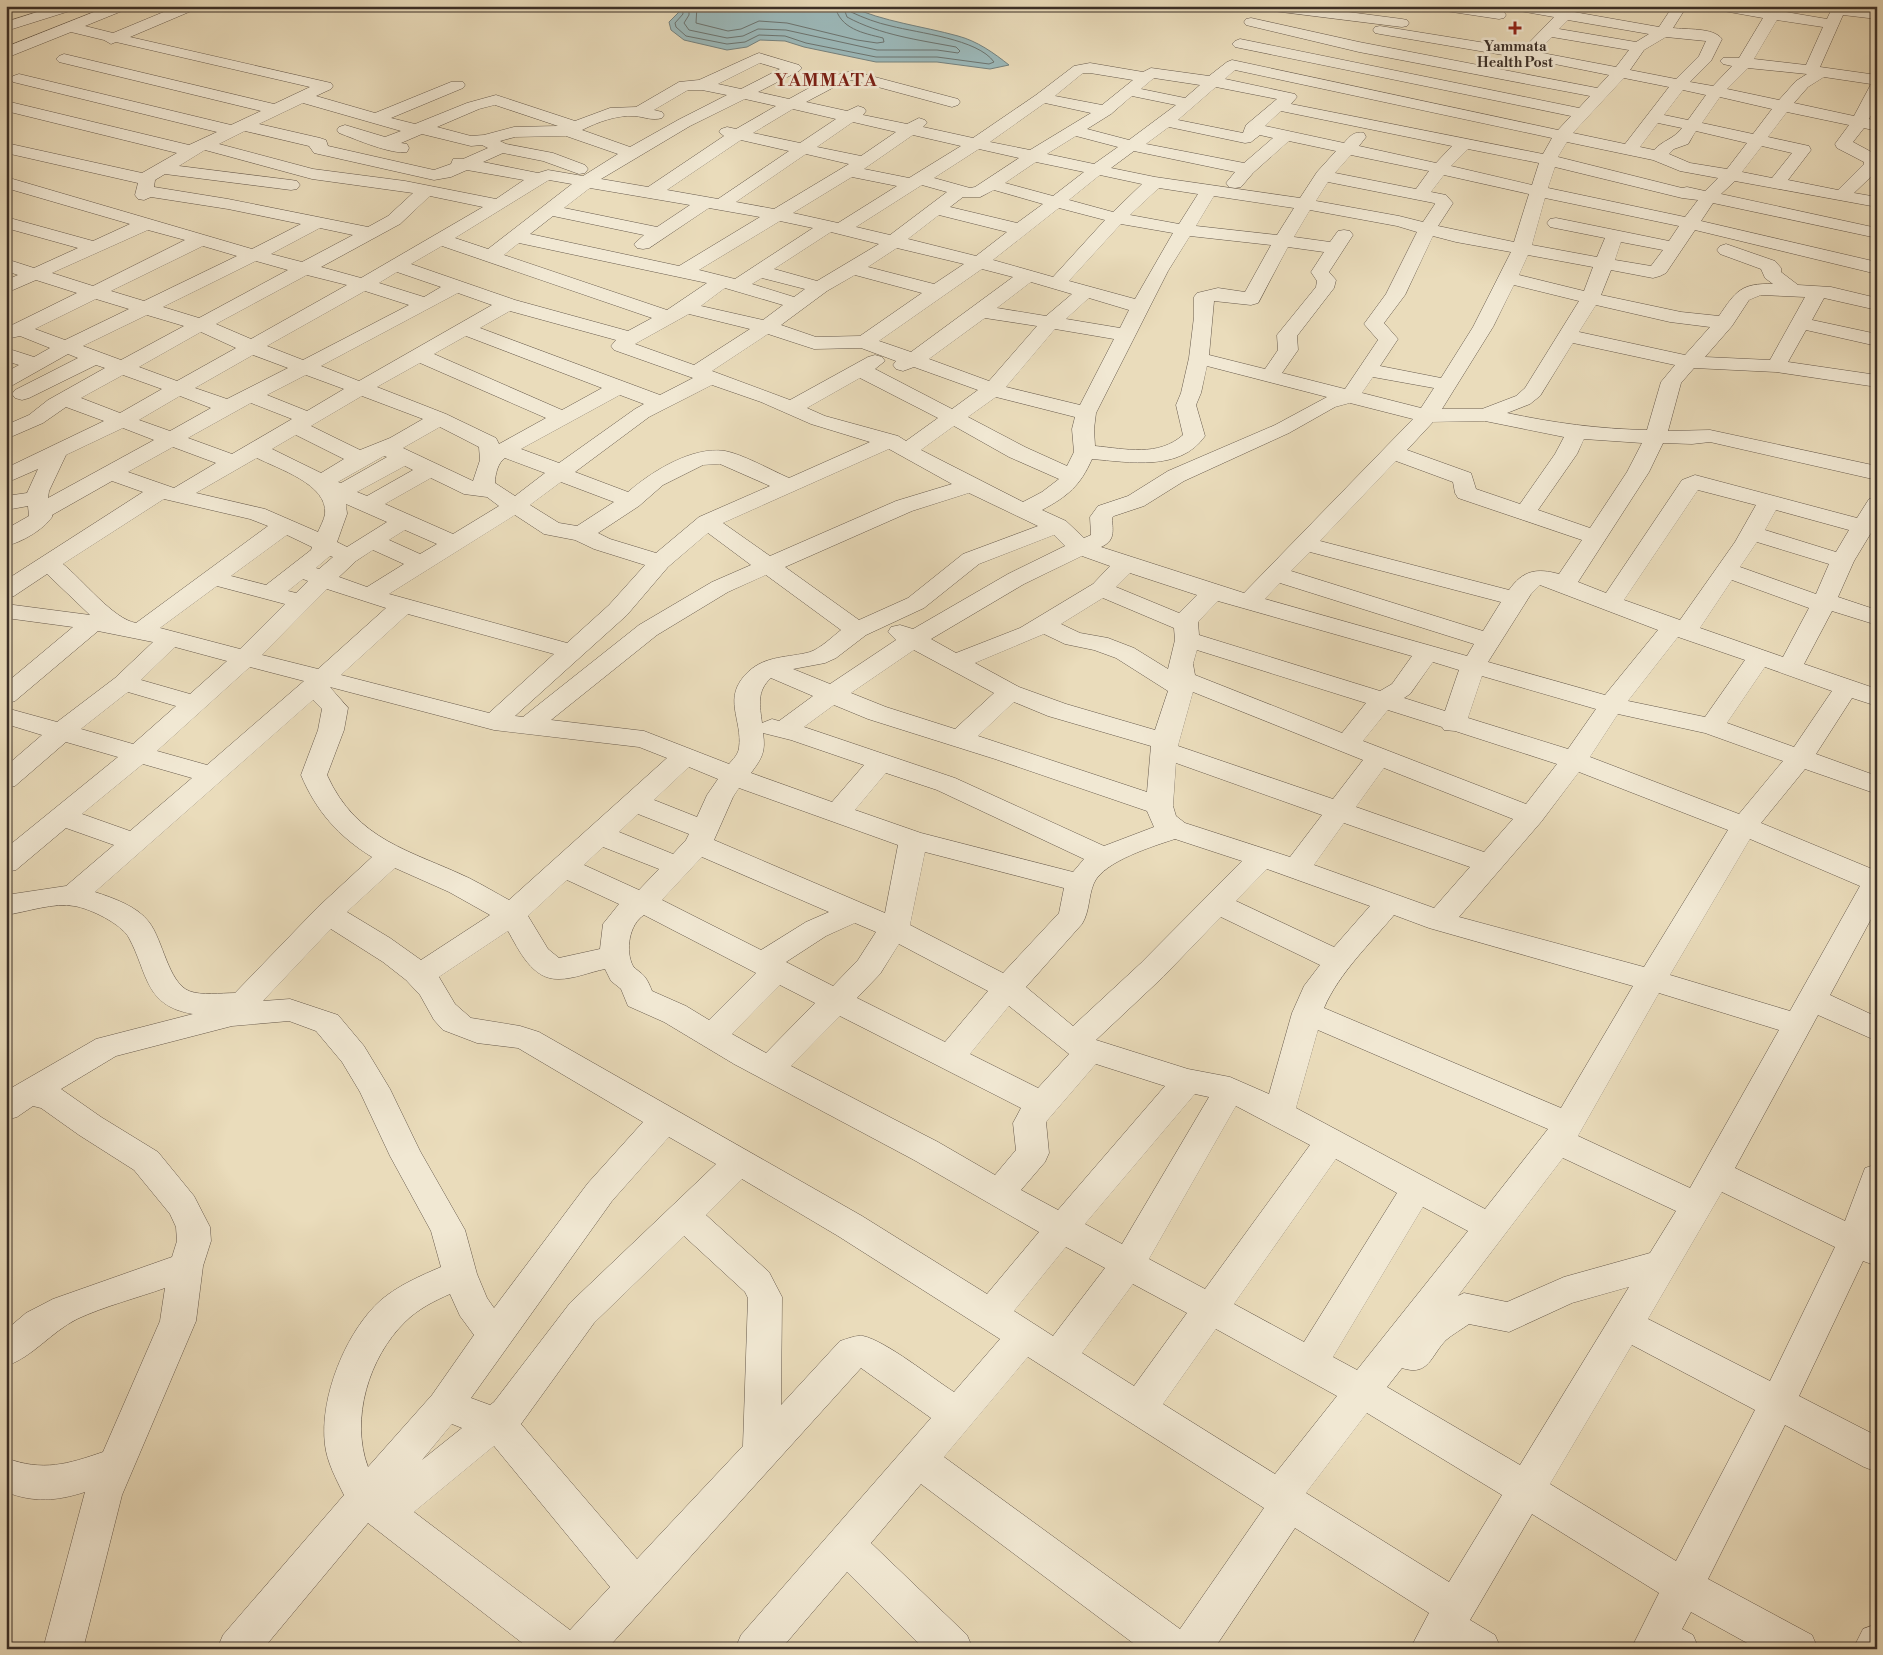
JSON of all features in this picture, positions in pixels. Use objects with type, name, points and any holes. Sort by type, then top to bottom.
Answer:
[{"type":"street","points":[[6,27],[73,6],[102,14]]},
{"type":"street","points":[[6,53],[122,6]]},
{"type":"street","points":[[12,81],[191,6]]},
{"type":"street","points":[[864,342],[979,262],[1098,169],[1166,122],[1215,82],[1232,65],[1251,22],[1264,6],[1345,10],[1381,25],[1679,84],[1877,126]]},
{"type":"street","points":[[1439,6],[1502,10],[1492,31]]},
{"type":"street","points":[[1514,6],[1569,10],[1663,32],[1706,36],[1714,39],[1706,58],[1679,84],[1629,150]]},
{"type":"street","points":[[1249,602],[1427,416],[1483,327],[1508,278],[1521,250],[1548,160],[1562,136],[1620,73],[1638,48],[1663,32],[1680,6]]},
{"type":"street","points":[[1718,6],[1773,11],[1832,24]]},
{"type":"street","points":[[1025,510],[1050,497],[1064,487],[1073,477],[1085,452],[1083,429],[1086,413],[1159,271],[1185,230],[1225,207],[1304,204],[1400,222],[1456,237],[1521,250],[1653,272],[1688,245],[1689,223],[1708,197],[1732,174],[1782,107],[1816,71],[1832,24],[1840,8],[1877,15]]},
{"type":"street","points":[[1464,115],[1569,10]]},
{"type":"street","points":[[1658,156],[1668,145],[1682,140],[1716,92],[1744,63],[1773,11]]},
{"type":"street","points":[[1251,22],[1359,47],[1600,93]]},
{"type":"street","points":[[1252,128],[1359,47],[1381,25],[1462,29]]},
{"type":"street","points":[[68,27],[325,86],[304,98],[198,148],[163,169],[145,185],[140,202],[120,214]]},
{"type":"street","points":[[1526,36],[1546,35],[1638,48]]},
{"type":"street","points":[[1240,44],[1582,113]]},
{"type":"street","points":[[64,58],[278,110]]},
{"type":"street","points":[[491,256],[592,177],[634,158],[684,123],[794,68],[759,58],[702,84]]},
{"type":"street","points":[[1706,58],[1877,80]]},
{"type":"street","points":[[31,154],[231,64]]},
{"type":"street","points":[[1232,65],[1658,156],[1681,166],[1877,202]]},
{"type":"street","points":[[613,357],[667,317],[730,283],[759,271],[916,181],[977,143],[1083,68],[1144,77]]},
{"type":"street","points":[[539,178],[463,164],[443,156],[478,140],[514,132],[572,129],[609,113],[640,110],[684,123],[801,148],[857,167],[976,193],[1105,110],[1144,77],[1157,73],[1215,82],[1370,124],[1548,160],[1682,193],[1687,192],[1877,232]]},
{"type":"street","points":[[620,224],[657,195],[681,172],[736,134],[801,96],[847,75],[858,76],[952,102],[857,167],[683,272]]},
{"type":"street","points":[[12,81],[135,108],[314,142],[320,144],[318,148],[320,149],[428,175],[439,175],[501,148]]},
{"type":"street","points":[[640,110],[685,85],[702,84],[1155,182],[1225,207],[1283,240],[1336,248]]},
{"type":"street","points":[[376,118],[457,86]]},
{"type":"street","points":[[882,96],[898,88]]},
{"type":"street","points":[[1808,218],[1834,193],[1872,166],[1873,158],[1843,144],[1859,123],[1877,88]]},
{"type":"street","points":[[1129,91],[1187,103]]},
{"type":"street","points":[[304,98],[418,129],[478,140],[501,148],[532,153],[592,177],[657,195],[778,215],[835,227],[979,262],[1141,307]]},
{"type":"street","points":[[1042,98],[1105,110]]},
{"type":"street","points":[[384,144],[481,103],[496,100],[572,129],[634,158]]},
{"type":"street","points":[[1085,452],[1159,456],[1176,451],[1188,444],[1194,436],[1186,405],[1191,393],[1199,358],[1204,317],[1204,297],[1218,294],[1251,299],[1304,204],[1323,176],[1370,124],[1397,100]]},
{"type":"street","points":[[621,258],[713,204],[868,104]]},
{"type":"street","points":[[6,106],[91,127],[198,148],[298,171],[426,190],[499,205]]},
{"type":"street","points":[[1653,117],[1803,150],[1777,183]]},
{"type":"street","points":[[1420,194],[1463,142],[1480,118]]},
{"type":"street","points":[[1166,122],[1245,138],[1252,134],[1252,128]]},
{"type":"street","points":[[1252,128],[1502,182],[1539,193],[1689,223],[1877,268]]},
{"type":"street","points":[[345,130],[384,144],[420,153]]},
{"type":"street","points":[[1074,131],[1132,146],[1247,169]]},
{"type":"street","points":[[990,184],[1117,218],[1185,230],[1225,207],[1247,169],[1286,135]]},
{"type":"street","points":[[6,148],[73,163],[145,185],[228,204],[310,227],[352,243]]},
{"type":"street","points":[[503,172],[532,153]]},
{"type":"street","points":[[6,198],[73,163]]},
{"type":"street","points":[[662,168],[681,172]]},
{"type":"street","points":[[163,169],[257,179],[317,190],[327,189],[347,179]]},
{"type":"street","points":[[6,476],[121,420],[364,284],[499,205],[539,178],[548,175],[592,177]]},
{"type":"street","points":[[783,730],[832,694],[969,604],[1082,546],[1100,539],[1102,535],[1101,517],[1106,511],[1136,501],[1176,476],[1282,429],[1328,403],[1350,396],[1388,339],[1374,324],[1395,295],[1427,229],[1444,203],[1440,199],[1420,194],[1323,176]]},
{"type":"street","points":[[6,182],[120,214],[200,240],[364,284],[426,304]]},
{"type":"street","points":[[1056,284],[1117,218],[1155,182]]},
{"type":"street","points":[[6,433],[123,367],[394,220],[426,190]]},
{"type":"street","points":[[370,596],[516,505],[635,418],[704,374],[820,287],[894,242],[961,190]]},
{"type":"street","points":[[6,241],[26,228],[79,203]]},
{"type":"street","points":[[936,209],[1022,230]]},
{"type":"street","points":[[548,210],[620,224],[659,234]]},
{"type":"street","points":[[1270,376],[1288,350],[1287,335],[1325,288],[1327,280],[1320,272],[1357,214]]},
{"type":"street","points":[[394,220],[417,226],[491,256],[563,280],[624,289],[667,317]]},
{"type":"street","points":[[560,246],[601,220]]},
{"type":"street","points":[[6,222],[95,247]]},
{"type":"street","points":[[6,287],[148,223]]},
{"type":"street","points":[[1556,223],[1615,235],[1736,253],[1768,265],[1772,268],[1772,274],[1793,291]]},
{"type":"street","points":[[6,381],[68,346],[149,308],[310,227],[370,233]]},
{"type":"street","points":[[1829,258],[1850,227]]},
{"type":"street","points":[[1485,415],[1523,400],[1533,392],[1590,299],[1615,235]]},
{"type":"street","points":[[517,237],[730,283],[798,304]]},
{"type":"street","points":[[12,332],[200,240]]},
{"type":"street","points":[[341,349],[377,364],[419,355],[465,329],[563,280],[602,254]]},
{"type":"street","points":[[877,254],[950,282],[1002,296]]},
{"type":"street","points":[[74,257],[128,275]]},
{"type":"street","points":[[6,265],[201,325],[251,347],[439,418],[488,442],[492,450],[498,454],[560,473],[631,501]]},
{"type":"street","points":[[395,266],[512,305],[572,322],[613,357],[620,387]]},
{"type":"street","points":[[536,342],[572,322],[658,266]]},
{"type":"street","points":[[851,268],[950,282]]},
{"type":"street","points":[[759,271],[820,287]]},
{"type":"street","points":[[791,408],[868,374],[915,360],[1027,276]]},
{"type":"street","points":[[1508,278],[1590,299],[1686,319],[1725,322]]},
{"type":"street","points":[[6,540],[35,512],[172,440],[228,407],[252,389],[306,367],[426,304],[456,286]]},
{"type":"street","points":[[1565,584],[1638,472],[1656,436],[1672,382],[1725,322],[1742,296],[1758,289],[1793,291],[1842,295],[1877,304]]},
{"type":"street","points":[[263,292],[321,308]]},
{"type":"street","points":[[494,722],[618,610],[660,562],[707,522],[789,486],[898,446],[952,418],[993,390],[1051,322],[1085,292]]},
{"type":"street","points":[[1776,366],[1817,293]]},
{"type":"street","points":[[686,308],[766,327],[814,343],[864,342],[993,390],[1086,413]]},
{"type":"street","points":[[980,311],[1127,335]]},
{"type":"street","points":[[1800,323],[1877,340]]},
{"type":"street","points":[[465,329],[704,374],[843,428],[898,446],[1000,500],[1058,526],[1073,542],[1126,564],[1213,592],[1611,705],[1710,726],[1877,785]]},
{"type":"street","points":[[12,332],[68,346],[228,407]]},
{"type":"street","points":[[1568,336],[1690,362],[1776,366],[1875,374]]},
{"type":"street","points":[[868,374],[891,352]]},
{"type":"street","points":[[6,354],[35,364]]},
{"type":"street","points":[[419,355],[563,418]]},
{"type":"street","points":[[14,390],[96,357]]},
{"type":"street","points":[[1199,358],[1427,416],[1485,415],[1577,433],[1692,438],[1710,436],[1877,473]]},
{"type":"street","points":[[6,591],[77,545],[168,493],[234,462],[304,423],[361,388],[377,364]]},
{"type":"street","points":[[198,396],[233,378],[212,368]]},
{"type":"street","points":[[1368,370],[1434,382]]},
{"type":"street","points":[[868,374],[1017,452],[1073,477]]},
{"type":"street","points":[[659,402],[620,387],[498,454],[482,480],[484,486],[490,491],[516,505],[552,530],[581,534],[602,544],[660,562]]},
{"type":"street","points":[[252,389],[361,459]]},
{"type":"street","points":[[14,390],[50,408],[121,420],[234,462]]},
{"type":"street","points":[[50,408],[38,418],[62,450]]},
{"type":"street","points":[[332,487],[396,453],[439,418]]},
{"type":"street","points":[[1525,513],[1566,454],[1577,433]]},
{"type":"street","points":[[256,449],[368,505],[455,544]]},
{"type":"street","points":[[35,512],[38,491],[62,450]]},
{"type":"street","points":[[1392,452],[1463,478],[1466,493],[1596,537]]},
{"type":"street","points":[[332,487],[368,454],[396,453],[472,489],[490,491]]},
{"type":"street","points":[[581,534],[631,501],[655,480],[699,459],[723,456],[789,486]]},
{"type":"street","points":[[368,505],[430,469]]},
{"type":"street","points":[[112,473],[168,493],[258,514],[326,544],[348,556]]},
{"type":"street","points":[[1610,604],[1690,485],[1701,483],[1863,527]]},
{"type":"street","points":[[528,726],[648,630],[720,587],[904,506],[971,485]]},
{"type":"street","points":[[271,593],[321,552],[326,544],[336,514],[332,487]]},
{"type":"street","points":[[1439,921],[1531,816],[1574,760],[1611,705],[1680,628],[1726,570],[1770,502]]},
{"type":"street","points":[[6,503],[35,512],[77,545]]},
{"type":"street","points":[[1790,667],[1824,603],[1842,560],[1877,504]]},
{"type":"street","points":[[6,863],[138,754],[246,657],[332,569],[348,556],[404,521]]},
{"type":"street","points":[[707,522],[767,565],[867,625],[913,640],[1010,692],[1057,710],[1164,745],[1488,863]]},
{"type":"street","points":[[141,631],[285,525]]},
{"type":"street","points":[[1058,526],[972,559],[916,603],[900,612],[867,625],[827,653],[816,658],[768,668],[756,678],[746,697],[752,747],[749,757],[720,795],[701,837],[678,866],[643,903],[627,912],[618,924],[614,956],[622,974],[634,984],[639,998],[675,1014],[769,1069],[926,1151],[998,1194],[1366,1394],[1526,1489],[1682,1586],[1798,1649]]},
{"type":"street","points":[[1751,533],[1842,560]]},
{"type":"street","points":[[372,541],[422,564]]},
{"type":"street","points":[[1305,544],[1516,599]]},
{"type":"street","points":[[6,696],[105,624],[114,621],[94,608],[63,575],[48,564]]},
{"type":"street","points":[[954,662],[1016,639],[1043,624],[1101,589],[1126,564]]},
{"type":"street","points":[[299,570],[370,596],[573,652]]},
{"type":"street","points":[[1726,570],[1824,603],[1877,618]]},
{"type":"street","points":[[1276,574],[1489,641]]},
{"type":"street","points":[[1393,611],[1421,574]]},
{"type":"street","points":[[1190,1649],[1284,1501],[1563,1132],[1650,980],[1744,826],[1800,758],[1868,691],[1760,657],[1610,604],[1565,584],[1537,577],[1530,581],[1516,599],[1473,666],[1453,724]]},
{"type":"street","points":[[212,578],[302,601]]},
{"type":"street","points":[[1101,589],[1186,632],[1382,701],[1574,760],[1744,826],[1877,882],[1697,1206],[1442,1627]]},
{"type":"street","points":[[1167,817],[1164,745],[1183,684],[1180,660],[1186,632],[1186,620],[1213,592]]},
{"type":"street","points":[[73,896],[404,605]]},
{"type":"street","points":[[6,611],[105,624],[172,638],[246,657],[318,682],[494,722],[644,739],[735,776],[913,840],[1080,883]]},
{"type":"street","points":[[1043,624],[1074,640],[1099,643],[1125,653],[1183,684],[1347,744],[1531,816]]},
{"type":"street","points":[[6,780],[61,732],[124,683],[172,638]]},
{"type":"street","points":[[1347,744],[1382,701],[1401,688],[1428,653]]},
{"type":"street","points":[[1710,726],[1760,657]]},
{"type":"street","points":[[768,668],[878,713],[960,739],[1167,817],[1261,858],[1439,921],[1650,980],[1805,1012],[1877,1030]]},
{"type":"street","points":[[318,682],[335,708],[331,730],[314,775],[322,793],[338,814],[362,839],[391,856],[460,885],[512,914],[538,956],[547,965],[558,969],[614,956]]},
{"type":"street","points":[[124,683],[194,703]]},
{"type":"street","points":[[960,739],[1010,692]]},
{"type":"street","points":[[6,716],[211,775]]},
{"type":"street","points":[[748,721],[882,761],[946,784],[1105,858]]},
{"type":"street","points":[[420,975],[512,914],[686,756]]},
{"type":"street","points":[[1296,869],[1378,756]]},
{"type":"street","points":[[837,814],[882,761]]},
{"type":"street","points":[[635,803],[701,837],[895,928],[1007,988],[1082,1047],[1188,1081],[1230,1089],[1491,1228]]},
{"type":"street","points":[[62,817],[134,842]]},
{"type":"street","points":[[950,1057],[1007,988],[1072,917],[1080,883],[1088,870],[1167,817]]},
{"type":"street","points":[[599,836],[678,866]]},
{"type":"street","points":[[769,1069],[869,966],[895,928],[898,921],[913,840]]},
{"type":"street","points":[[18,1100],[107,1047],[238,1009],[328,914],[391,856]]},
{"type":"street","points":[[998,1194],[1033,1153],[1029,1123],[1082,1047],[1152,970],[1261,858]]},
{"type":"street","points":[[564,867],[643,903],[837,999],[1041,1104]]},
{"type":"street","points":[[6,905],[73,896],[111,909],[130,920],[139,930],[163,984],[175,996],[186,1002],[238,1009],[290,1010],[327,1023],[353,1054],[374,1089],[406,1156],[448,1230],[460,1274],[472,1306],[495,1334]]},
{"type":"street","points":[[1217,903],[1338,962]]},
{"type":"street","points":[[1278,1113],[1307,1012],[1315,994],[1338,962],[1389,903]]},
{"type":"street","points":[[711,1036],[769,966],[816,929],[856,911]]},
{"type":"street","points":[[328,914],[416,970],[428,984],[451,1021],[460,1026],[495,1034],[516,1035],[528,1040],[850,1226],[1284,1501],[1442,1627],[1481,1649]]},
{"type":"street","points":[[1307,1012],[1563,1132],[1697,1206]]},
{"type":"street","points":[[990,1315],[1188,1081]]},
{"type":"street","points":[[1058,1357],[1128,1264],[1230,1089]]},
{"type":"street","points":[[18,1100],[51,1098],[90,1126],[146,1161],[182,1205],[193,1227],[194,1241],[186,1266],[178,1321],[103,1495],[63,1649]]},
{"type":"street","points":[[237,1649],[291,1583],[376,1508],[495,1334],[600,1192],[665,1119]]},
{"type":"street","points":[[1139,1409],[1330,1142]]},
{"type":"street","points":[[376,1508],[399,1501],[507,1413],[582,1313],[739,1162]]},
{"type":"street","points":[[1714,1173],[1866,1247]]},
{"type":"street","points":[[1662,1645],[1682,1586],[1778,1402],[1866,1247],[1877,1177]]},
{"type":"street","points":[[1310,1363],[1417,1189]]},
{"type":"street","points":[[684,1214],[757,1282],[765,1297],[761,1451]]},
{"type":"street","points":[[1366,1394],[1395,1379],[1434,1329],[1464,1308],[1509,1317],[1564,1291],[1662,1264]]},
{"type":"street","points":[[6,1351],[39,1324],[64,1310],[186,1266]]},
{"type":"street","points":[[460,1274],[408,1300],[382,1322],[364,1349],[348,1390],[342,1436],[350,1470],[376,1508],[562,1649]]},
{"type":"street","points":[[1626,1325],[1778,1402],[1877,1455]]},
{"type":"street","points":[[755,1649],[1025,1336]]},
{"type":"street","points":[[580,1649],[853,1352],[862,1351],[872,1356],[957,1415]]},
{"type":"street","points":[[445,1406],[496,1423],[636,1588]]},
{"type":"street","points":[[918,1460],[1174,1649]]},
{"type":"street","points":[[6,1475],[16,1480],[47,1485],[59,1483],[116,1464]]},
{"type":"street","points":[[845,1544],[953,1649]]},
{"type":"street","points":[[1874,1649],[1877,1643]]},
{"type":"water","points":[[676,6],[849,6],[889,20],[965,38],[985,48],[1009,65],[990,69],[937,62],[876,62],[804,47],[785,41],[760,40],[747,47],[727,50],[684,40],[671,30],[669,22],[679,12]]},
{"type":"place","name":"Yammata Health Post","points":[[1515,28]]},
{"type":"district","name":"YAMMATA","points":[[826,80]]}]
